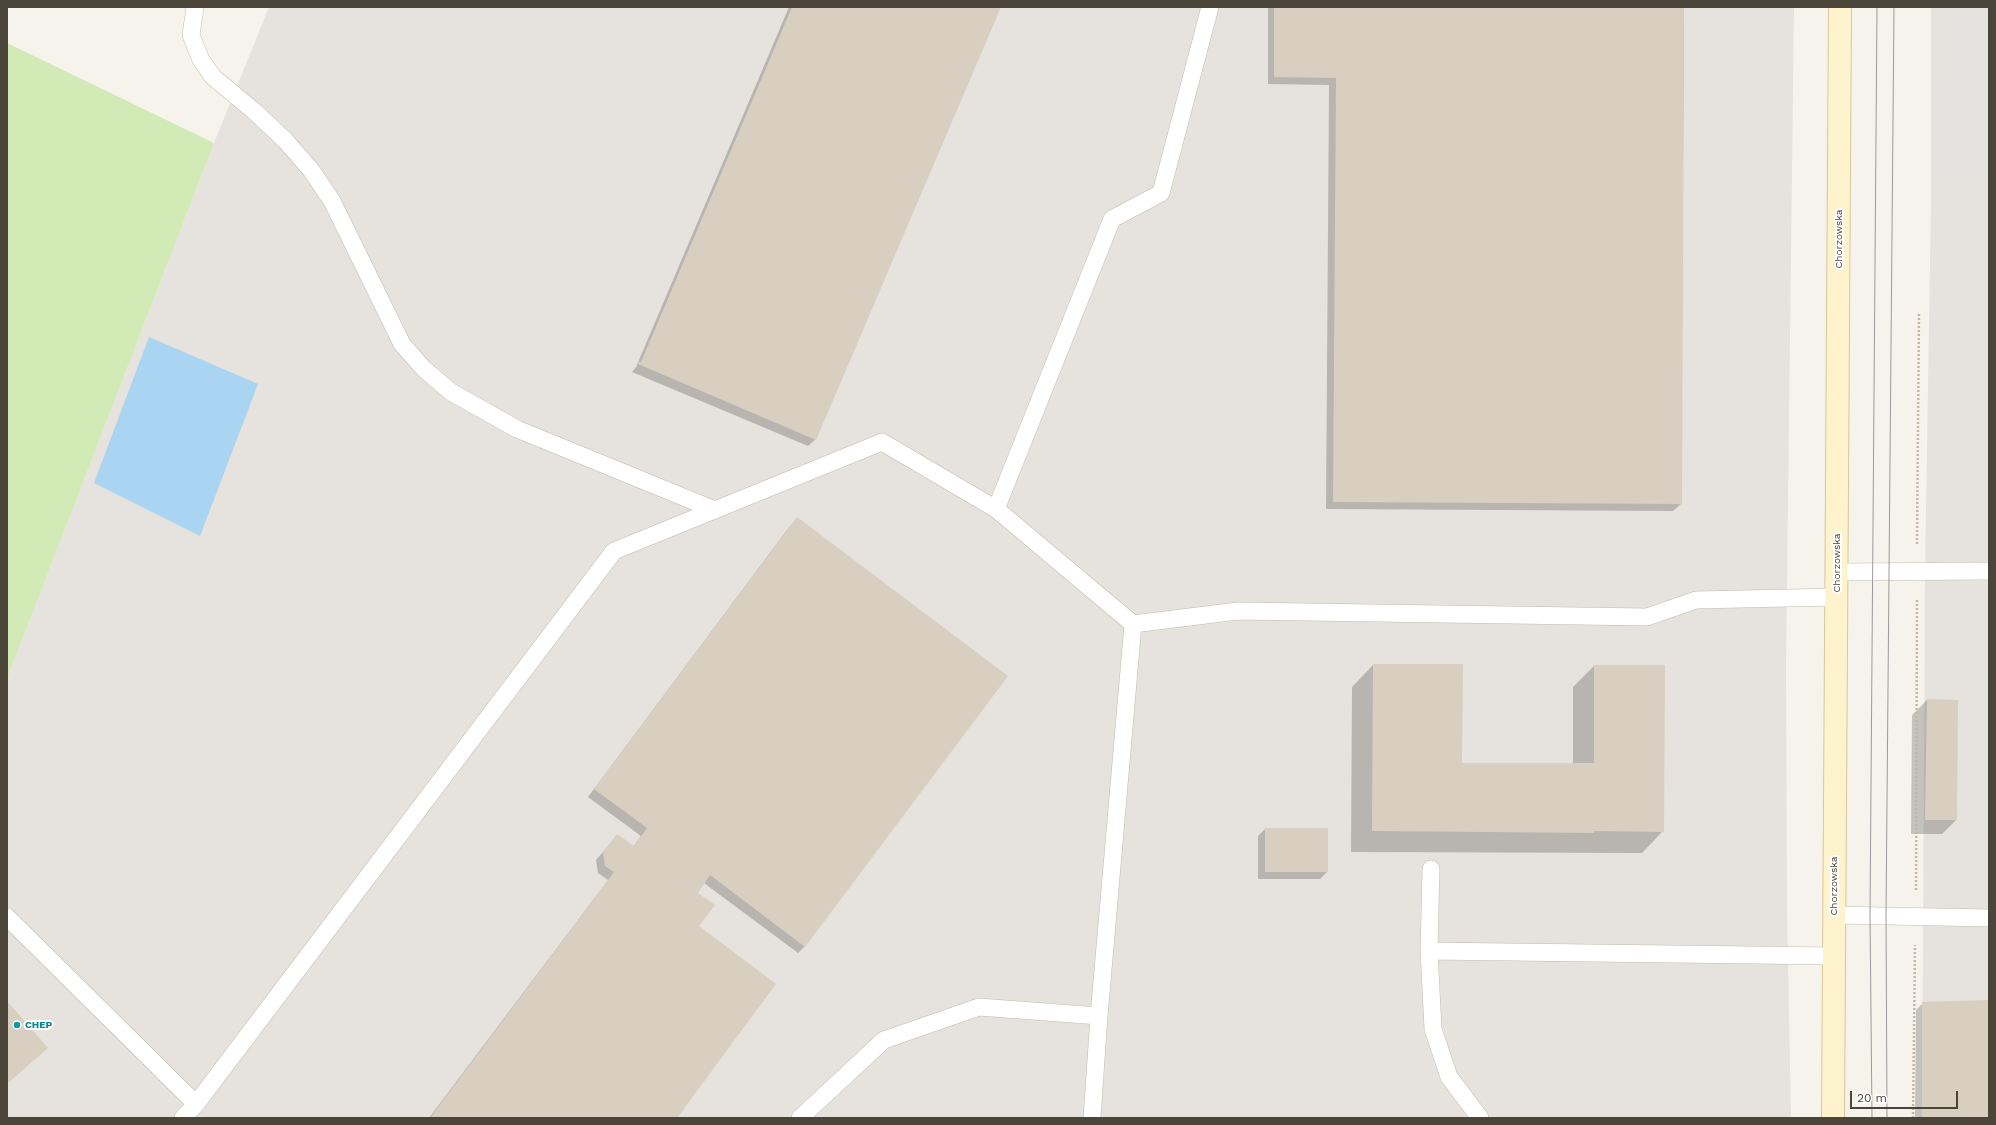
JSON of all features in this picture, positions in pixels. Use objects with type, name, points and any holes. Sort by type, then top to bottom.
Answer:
[{"type":"street","name":"Chorzowska","points":[[1833,1118],[1840,7]]},
{"type":"lane","points":[[195,7],[191,35],[201,60],[213,77],[285,140],[310,170],[332,201],[402,344],[424,369],[451,392],[517,429],[715,510]]},
{"type":"lane","points":[[996,509],[1112,219],[1161,193],[1210,7]]},
{"type":"lane","points":[[183,1118],[196,1104],[614,552],[882,442],[996,509],[1133,624],[1238,611],[1647,617],[1696,600],[1836,597]]},
{"type":"lane","points":[[1836,572],[1989,571]]},
{"type":"lane","points":[[1092,1118],[1099,1016],[1133,624]]},
{"type":"lane","points":[[1432,869],[1430,951],[1433,1029],[1449,1077],[1480,1118]]},
{"type":"lane","points":[[1834,915],[1989,918]]},
{"type":"lane","points":[[7,917],[196,1104]]},
{"type":"lane","points":[[1430,951],[1834,956]]},
{"type":"lane","points":[[800,1118],[884,1040],[979,1007],[1099,1016]]},
{"type":"path","points":[[1913,1118],[1919,312]]},
{"type":"shaded area","points":[[269,7],[1794,7],[1786,665],[1787,911],[1791,1118],[7,1118],[7,679],[214,143]]},
{"type":"shaded area","points":[[1931,7],[1989,7],[1989,1118],[1922,1118],[1925,571],[1931,204]]},
{"type":"shaded area","points":[[1941,7],[1989,7],[1989,173],[1935,175]]},
{"type":"shaded area","points":[[1989,670],[1989,828],[1971,828],[1971,671]]},
{"type":"green space","points":[[7,43],[214,143],[7,679]]},
{"type":"water","points":[[149,337],[258,384],[200,536],[94,483]]},
{"type":"building","points":[[792,7],[1001,7],[816,440],[638,364],[641,362]]},
{"type":"building","points":[[1274,7],[1684,7],[1682,504],[1333,502],[1336,78],[1274,77]]},
{"type":"building","points":[[797,517],[1008,676],[805,947],[710,875],[698,893],[715,905],[699,926],[776,984],[677,1118],[430,1118],[614,872],[605,866],[603,852],[617,834],[634,846],[647,828],[594,789]]},
{"type":"building","points":[[1373,664],[1463,664],[1462,763],[1594,763],[1594,665],[1665,665],[1664,832],[1594,831],[1594,833],[1372,831]]},
{"type":"building","points":[[1927,699],[1958,700],[1957,820],[1925,820]]},
{"type":"building","points":[[1265,828],[1328,828],[1328,872],[1265,872]]},
{"type":"building","points":[[1989,1000],[1989,1118],[1922,1118],[1922,1002]]},
{"type":"building","name":"CHEP","points":[[7,1001],[48,1048],[7,1084]]},
{"type":"tram line","points":[[1872,1118],[1870,915],[1877,7]]},
{"type":"tram line","points":[[1887,1118],[1886,915],[1894,7]]},
{"type":"place","name":"CHEP","points":[[17,1025]]}]
